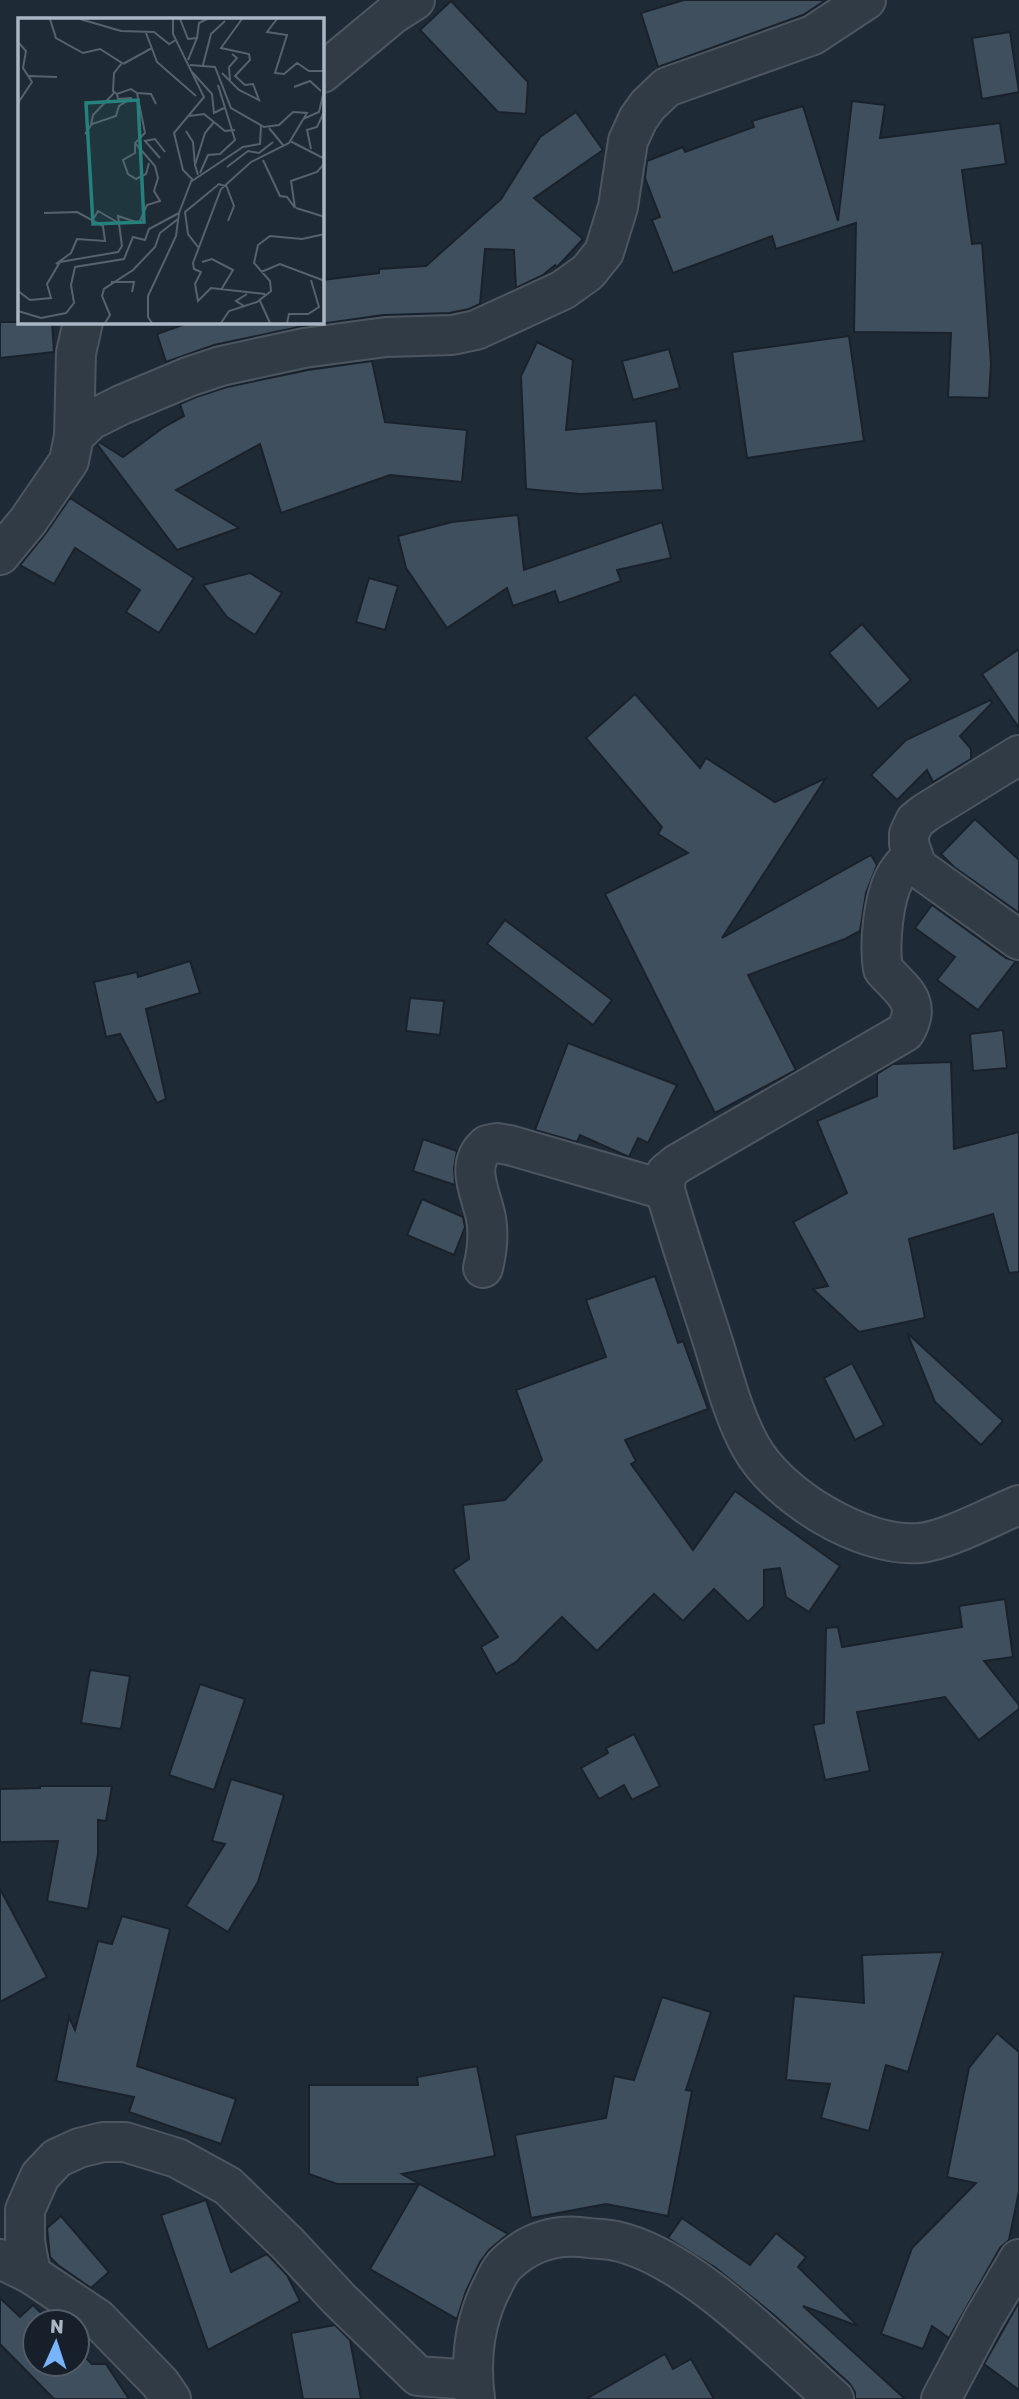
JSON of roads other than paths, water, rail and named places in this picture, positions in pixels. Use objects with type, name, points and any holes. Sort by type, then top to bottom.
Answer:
[{"type":"street","points":[[324,71],[393,14],[415,0]]},
{"type":"street","points":[[74,436],[91,421],[121,405],[221,366],[304,348],[386,337],[452,335],[476,330],[564,290],[588,272],[604,252],[618,207],[628,141],[648,105],[667,87],[813,35],[866,0]]},
{"type":"street","points":[[0,555],[28,522],[69,461],[74,436],[76,354],[83,324]]},
{"type":"street","points":[[1019,755],[925,813],[915,821],[909,835],[909,845],[917,867],[1019,940]]},
{"type":"street","points":[[912,855],[892,885],[884,917],[882,951],[883,969],[905,991],[911,1003],[912,1013],[905,1032],[677,1164],[666,1174],[665,1190],[731,1399],[751,1447],[772,1477],[798,1498],[844,1525],[873,1538],[897,1543],[922,1543],[1019,1504]]},
{"type":"street","points":[[483,1268],[488,1232],[475,1179],[475,1168],[477,1157],[487,1145],[509,1145],[665,1190]]},
{"type":"street","points":[[171,2399],[98,2319],[15,2266],[24,2242],[25,2210],[40,2176],[57,2158],[79,2148],[103,2142],[125,2141],[177,2158],[228,2186],[418,2376],[474,2389],[475,2338],[483,2303],[502,2268],[520,2250],[539,2241],[569,2235],[618,2242],[653,2255],[691,2277],[714,2293],[834,2399]]},
{"type":"street","points":[[941,2399],[1019,2259]]}]
